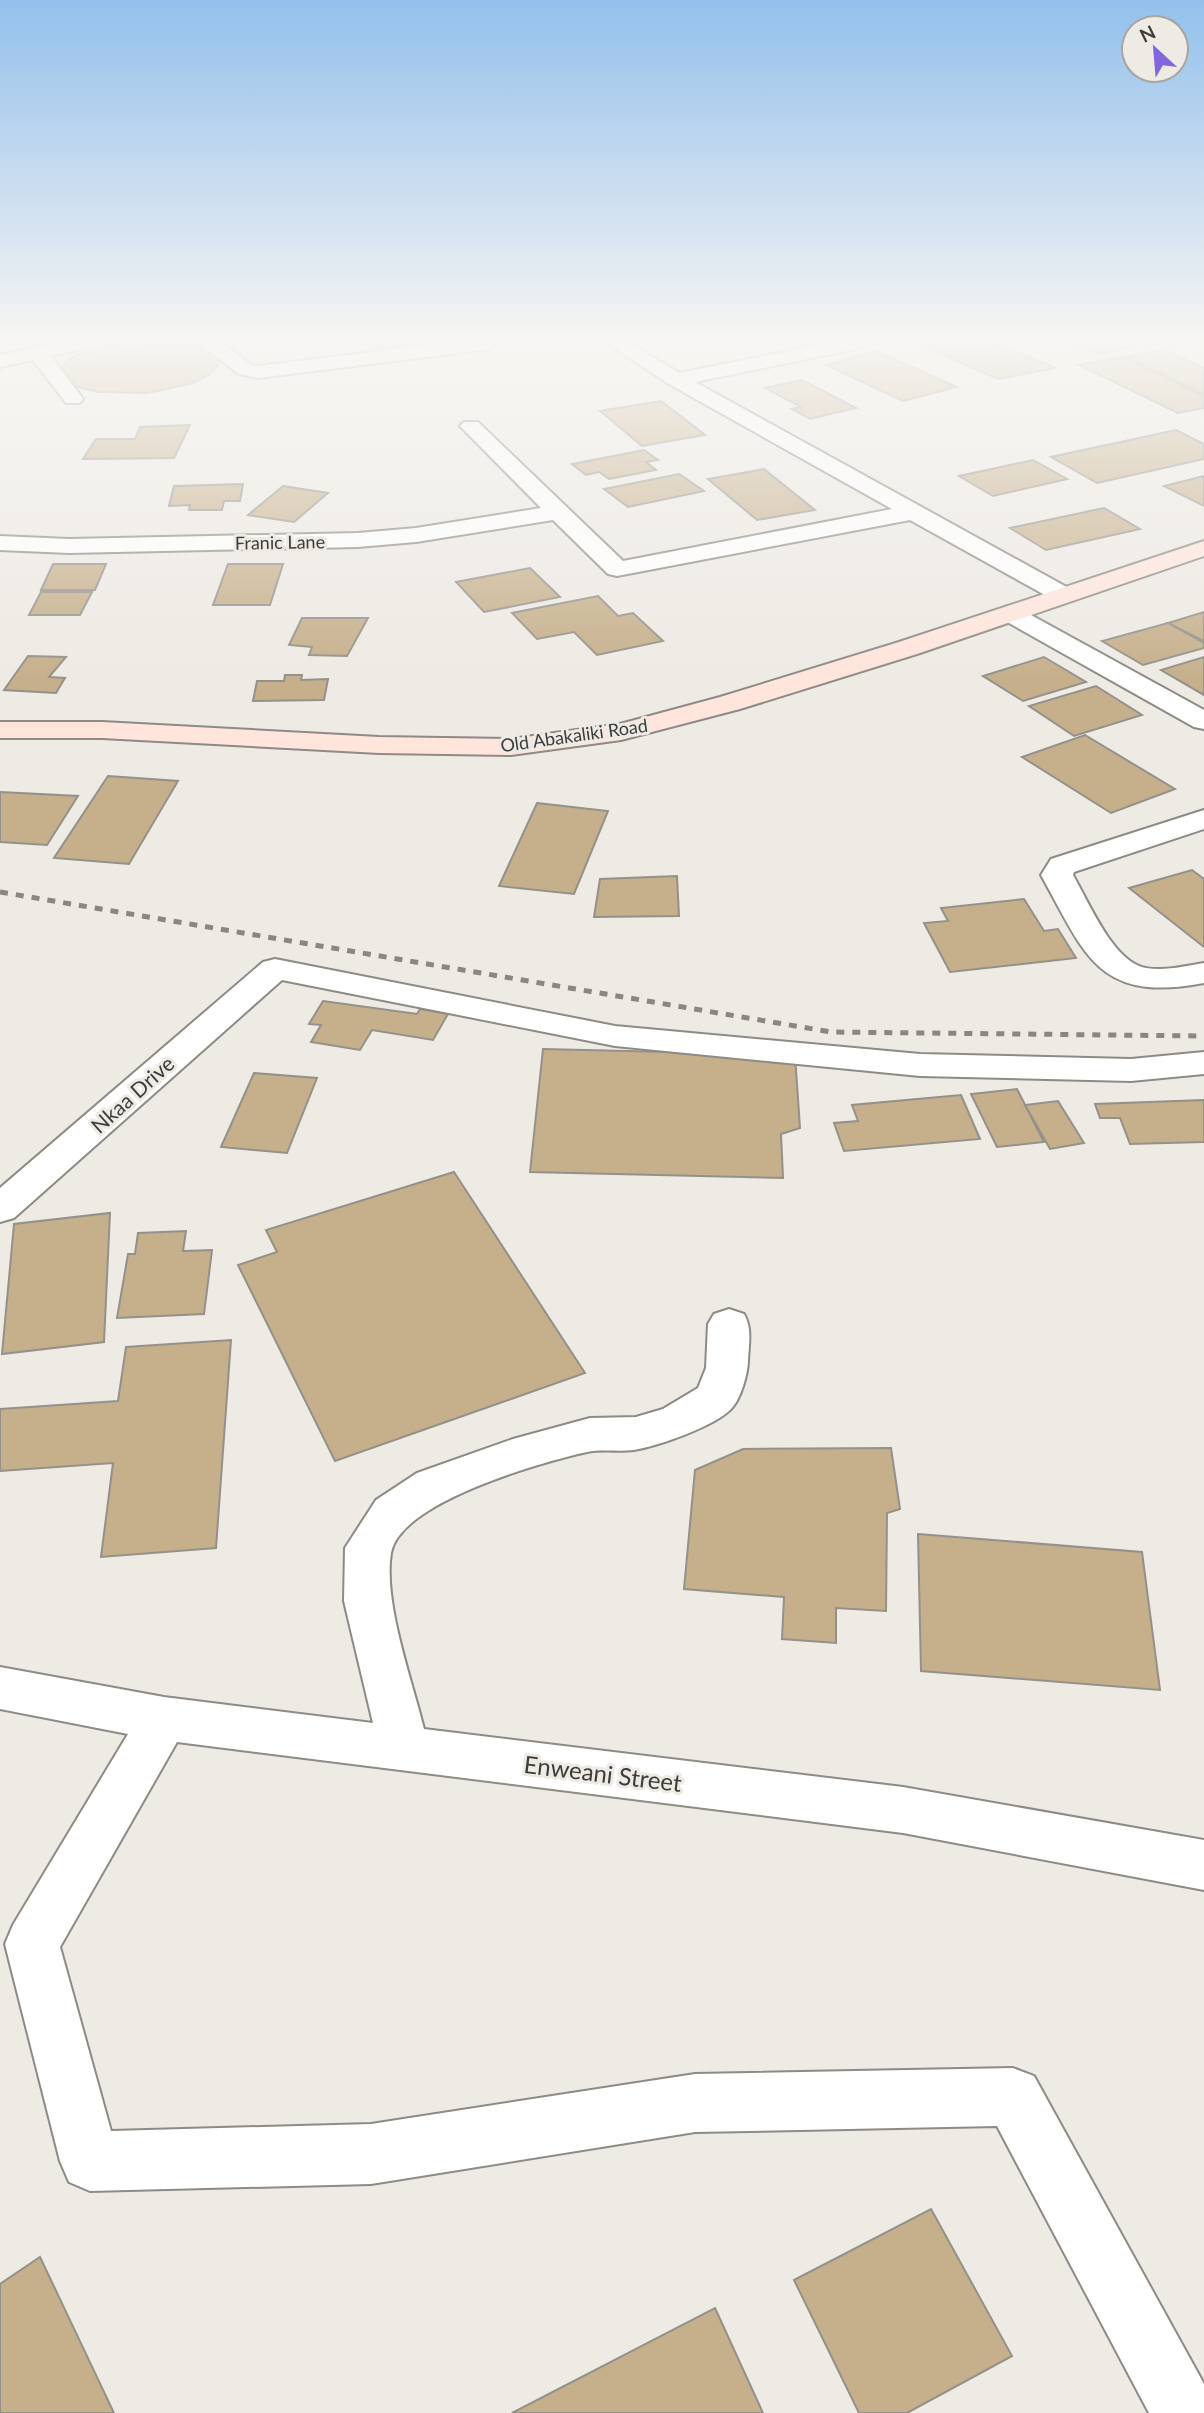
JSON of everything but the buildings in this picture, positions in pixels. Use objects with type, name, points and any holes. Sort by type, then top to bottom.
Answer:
[{"type":"main road","name":"Old Abakaliki Road","points":[[0,730],[102,730],[379,746],[511,747],[621,732],[730,704],[1011,614],[1204,548]]},
{"type":"street","points":[[501,456],[617,569],[914,512]]},
{"type":"street","points":[[812,456],[1063,595]]},
{"type":"street","name":"Franic Lane","points":[[0,543],[69,547],[358,540],[416,535],[558,512]]},
{"type":"street","points":[[1011,614],[1204,721]]},
{"type":"street","points":[[1204,819],[1062,866],[1057,875],[1110,961],[1130,974],[1204,974]]},
{"type":"street","name":"Nkaa Drive","points":[[0,1209],[275,969],[615,1035],[920,1065],[1131,1070],[1204,1063]]},
{"type":"street","points":[[404,1748],[368,1601],[368,1548],[393,1513],[433,1485],[529,1451],[590,1435],[635,1433],[677,1421],[716,1398],[727,1367],[729,1324]]},
{"type":"street","name":"Enweani Street","points":[[0,1688],[164,1719],[903,1810],[1204,1865]]},
{"type":"street","points":[[164,1719],[32,1944],[90,2161],[371,2154],[695,2104],[1013,2097],[1184,2413]]},
{"type":"railway","points":[[0,892],[831,1032],[1204,1036]]}]
